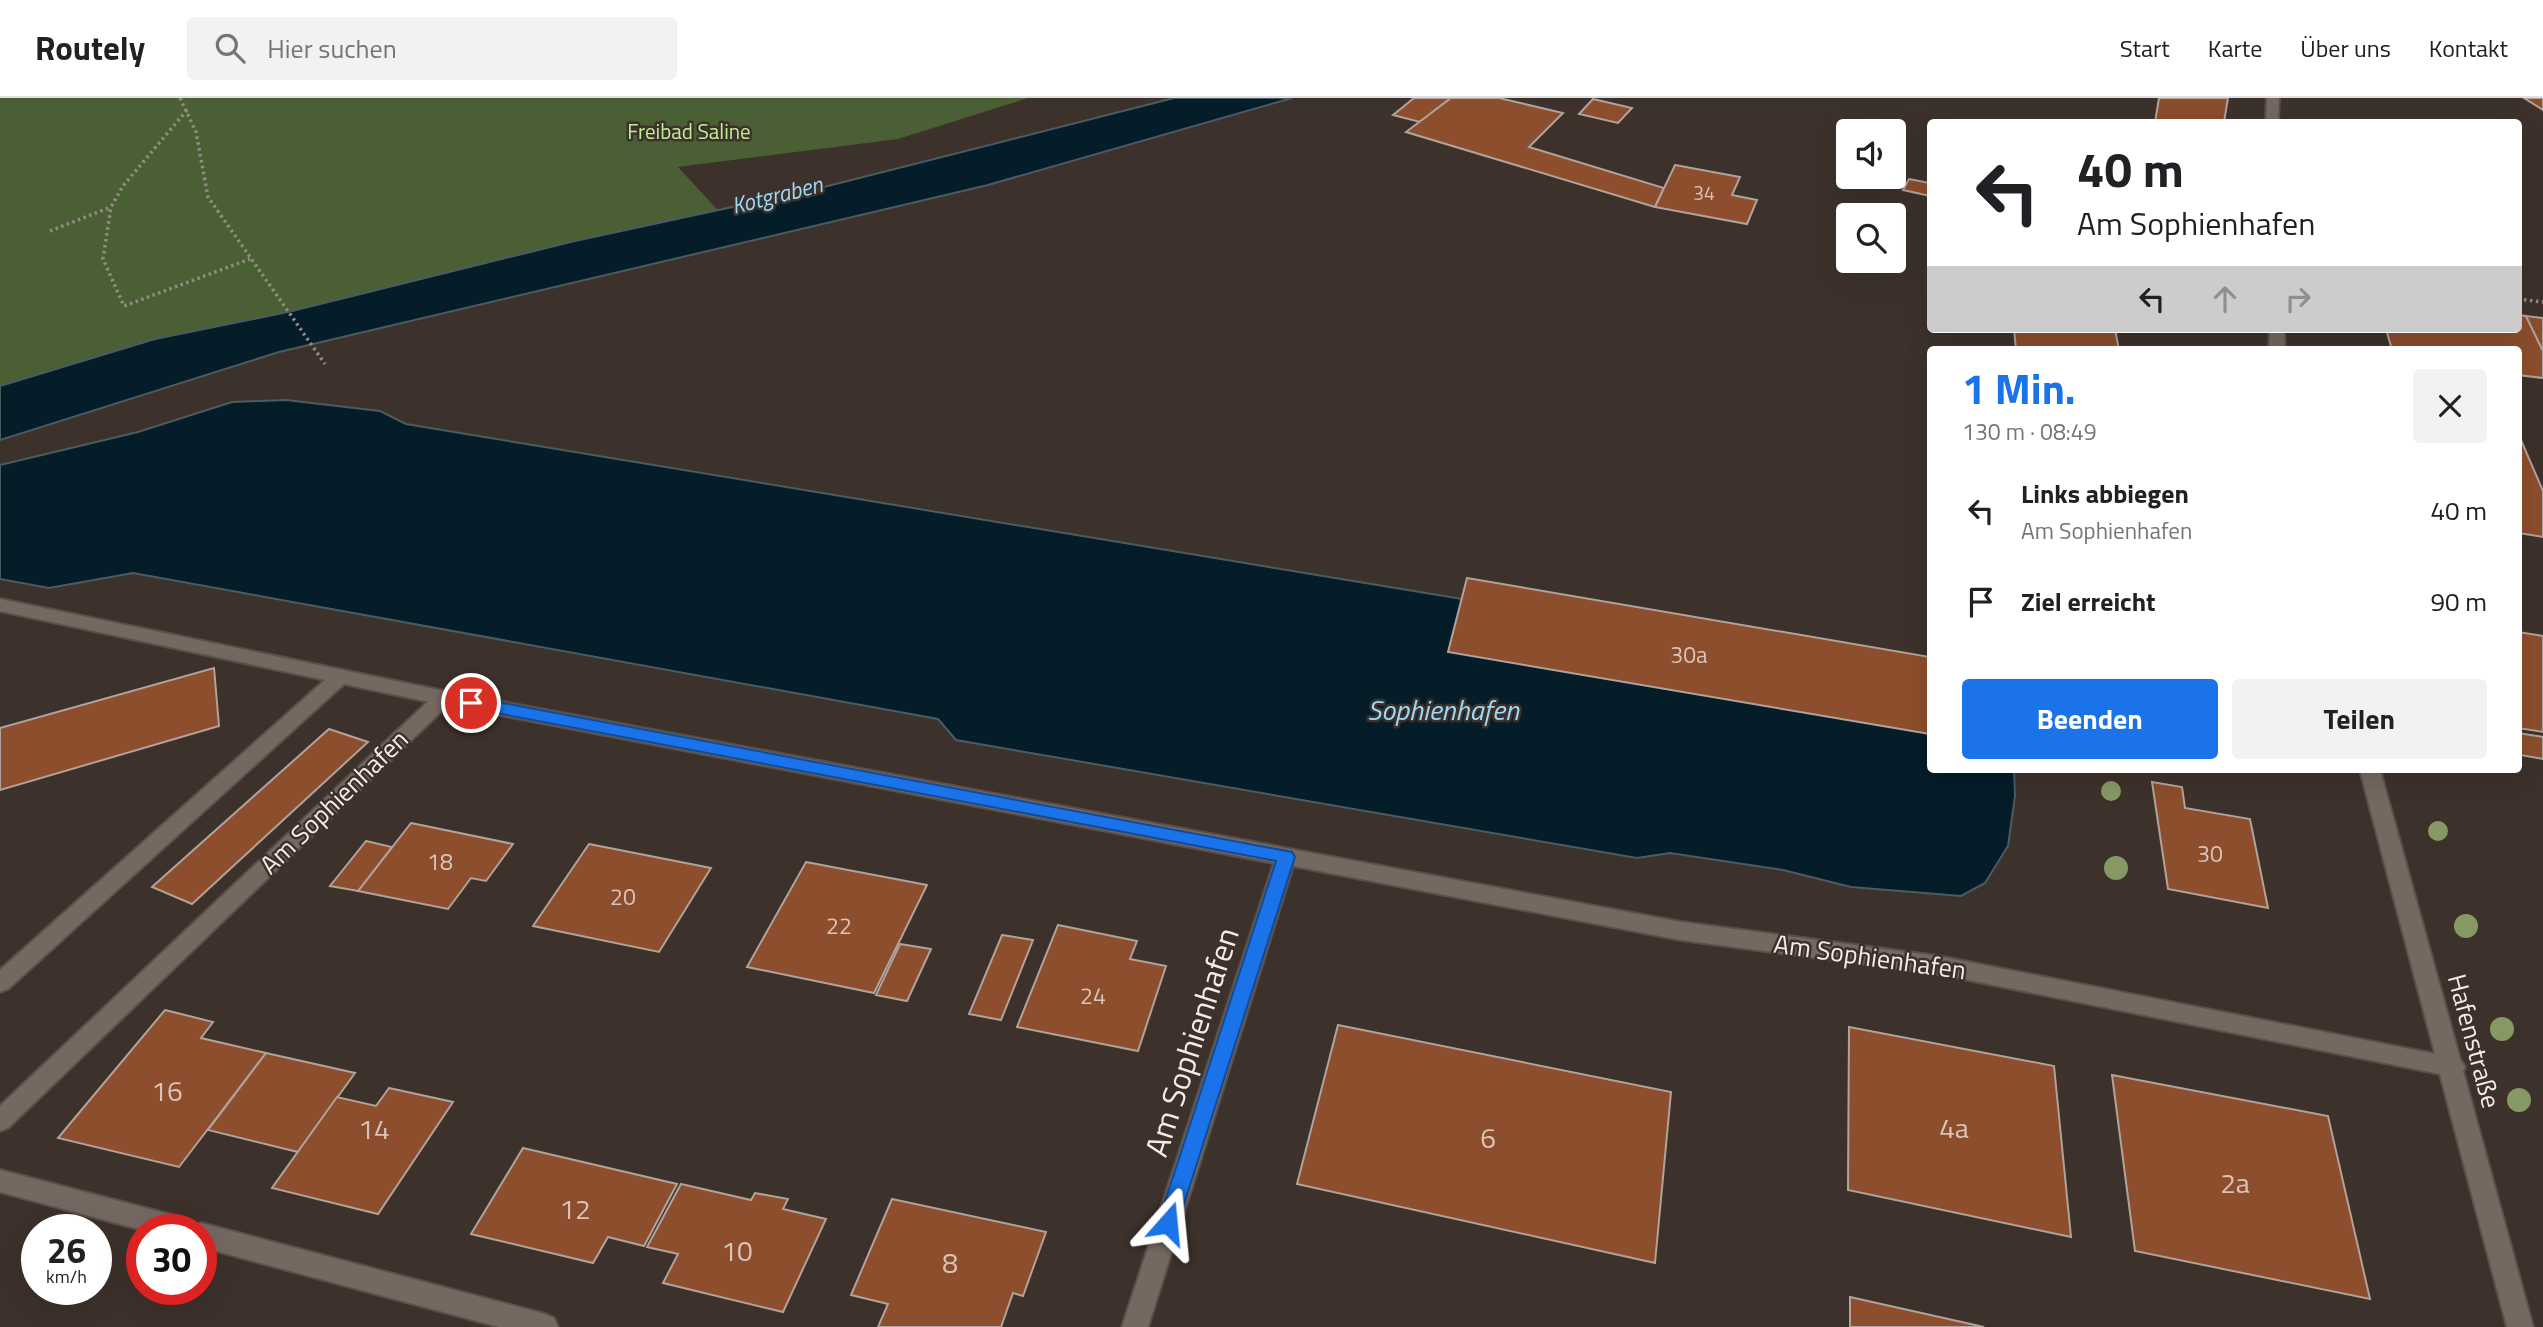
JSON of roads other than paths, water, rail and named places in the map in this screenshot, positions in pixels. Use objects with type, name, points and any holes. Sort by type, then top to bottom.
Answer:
[{"type":"street","points":[[2272,119],[2273,98]]},
{"type":"street","points":[[0,605],[444,698]]},
{"type":"street","points":[[0,983],[341,676]]},
{"type":"street","name":"Am Sophienhafen","points":[[0,1121],[444,698],[1681,931],[1938,965],[2453,1067]]},
{"type":"street","name":"Hafenstraße","points":[[2371,773],[2453,1067],[2520,1327]]},
{"type":"street","name":"Am Sophienhafen","points":[[1135,1327],[1286,857]]},
{"type":"street","points":[[0,957],[23,963]]},
{"type":"street","points":[[0,1181],[126,1215]]},
{"type":"street","points":[[217,1239],[545,1327]]},
{"type":"water","name":"Kotgraben","points":[[1174,98],[1292,98],[988,185],[279,352],[0,440],[0,386],[155,339],[288,312],[575,241],[820,188]]},
{"type":"water","name":"Sophienhafen","points":[[286,400],[380,411],[406,424],[1462,599],[1927,683],[1927,773],[2014,773],[2015,796],[2008,846],[1985,883],[1961,896],[1851,887],[1783,870],[1670,853],[1637,858],[956,740],[938,719],[133,573],[49,588],[0,579],[0,465],[138,432],[232,402]]},
{"type":"park label","name":"Freibad Saline","points":[[689,132]]}]
